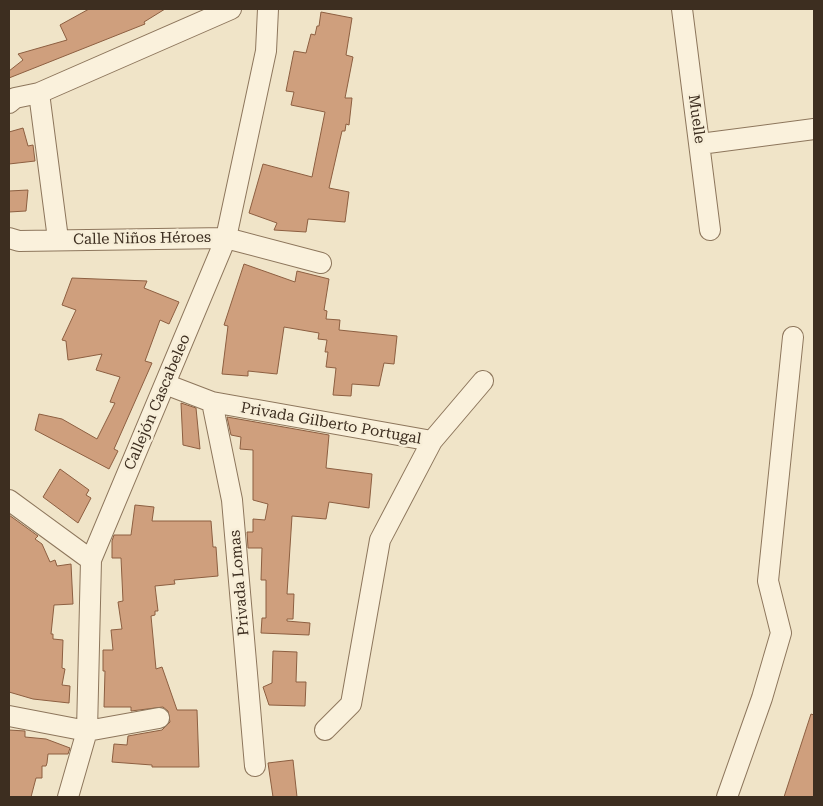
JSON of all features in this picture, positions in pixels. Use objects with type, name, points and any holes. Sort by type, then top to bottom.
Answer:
[{"type":"street","points":[[9,103],[15,98],[39,93],[231,9]]},
{"type":"street","name":"Callejón Cascabeleo","points":[[68,797],[86,731],[91,560],[226,238],[266,51],[268,9]]},
{"type":"street","name":"Muelle","points":[[682,9],[710,230]]},
{"type":"street","name":"Calle Niños Héroes","points":[[39,93],[58,239]]},
{"type":"street","points":[[700,144],[814,130]]},
{"type":"street","name":"Calle Niños Héroes","points":[[9,238],[19,241],[226,238],[321,264]]},
{"type":"street","points":[[727,797],[762,698],[781,632],[768,581],[793,337]]},
{"type":"street","name":"Privada Gilberto Portugal","points":[[164,384],[212,402],[432,441],[483,381]]},
{"type":"street","name":"Privada Lomas","points":[[212,402],[232,500],[255,766]]},
{"type":"street","points":[[325,730],[351,704],[380,540],[432,441]]},
{"type":"street","points":[[9,500],[91,560]]},
{"type":"street","points":[[9,716],[86,731],[159,718]]},
{"type":"building","points":[[89,9],[165,9],[144,22],[145,24],[9,78],[9,71],[23,60],[18,54],[67,40],[60,25]]},
{"type":"building","points":[[321,12],[352,18],[346,55],[353,57],[345,98],[352,98],[349,125],[346,124],[345,131],[342,131],[329,188],[349,192],[345,222],[308,219],[306,232],[274,230],[277,223],[249,213],[263,164],[312,177],[325,112],[291,105],[294,92],[286,91],[294,51],[306,53],[311,34],[315,35],[317,26],[319,26]]},
{"type":"building","points":[[23,128],[28,146],[33,145],[35,161],[9,164],[9,132]]},
{"type":"building","points":[[28,190],[26,211],[9,212],[9,191]]},
{"type":"building","points":[[244,264],[295,282],[297,271],[329,279],[324,310],[327,311],[326,319],[340,320],[339,330],[397,336],[394,364],[384,363],[379,386],[352,384],[351,396],[333,395],[336,368],[326,367],[328,352],[325,352],[327,340],[318,339],[319,333],[284,327],[277,374],[248,371],[248,376],[222,374],[228,326],[224,325]]},
{"type":"building","points":[[72,278],[147,281],[144,288],[179,302],[169,324],[160,320],[145,361],[152,363],[114,449],[118,451],[109,469],[35,430],[39,414],[62,419],[97,439],[115,403],[110,402],[120,377],[96,370],[102,354],[68,360],[66,341],[62,340],[76,310],[62,305]]},
{"type":"building","points":[[181,403],[196,408],[200,449],[183,445]]},
{"type":"building","points":[[227,417],[329,435],[326,468],[372,474],[369,508],[329,502],[326,519],[292,516],[287,594],[294,594],[293,619],[287,619],[287,621],[310,623],[309,635],[261,633],[262,618],[266,618],[266,580],[261,580],[262,548],[248,548],[247,532],[253,532],[253,519],[265,520],[268,504],[253,500],[253,450],[240,449],[241,437],[231,435]]},
{"type":"building","points":[[60,469],[89,490],[86,495],[91,498],[78,523],[43,497]]},
{"type":"building","points":[[135,505],[154,507],[152,521],[211,521],[213,547],[216,547],[218,576],[174,580],[175,584],[155,586],[158,611],[155,611],[155,615],[151,616],[156,669],[162,667],[177,710],[197,710],[199,767],[152,767],[152,765],[112,762],[114,744],[127,745],[128,736],[162,730],[170,722],[168,711],[163,707],[131,711],[131,707],[104,707],[105,671],[103,671],[103,650],[113,650],[111,630],[122,629],[118,602],[123,601],[121,558],[112,558],[112,541],[114,535],[131,535]]},
{"type":"building","points":[[9,515],[38,536],[35,539],[42,544],[50,562],[55,560],[57,566],[71,564],[73,604],[54,605],[51,634],[53,634],[53,639],[63,640],[62,668],[65,669],[62,685],[70,686],[69,703],[33,699],[9,692]]},
{"type":"building","points":[[273,651],[297,652],[296,682],[306,682],[305,706],[269,705],[263,687],[272,683]]},
{"type":"building","points":[[811,714],[814,715],[814,797],[784,797]]},
{"type":"building","points":[[9,730],[25,731],[25,737],[46,739],[70,748],[68,754],[48,754],[46,766],[42,766],[42,778],[36,778],[31,797],[9,797]]},
{"type":"building","points":[[293,760],[297,797],[273,797],[268,763]]}]
